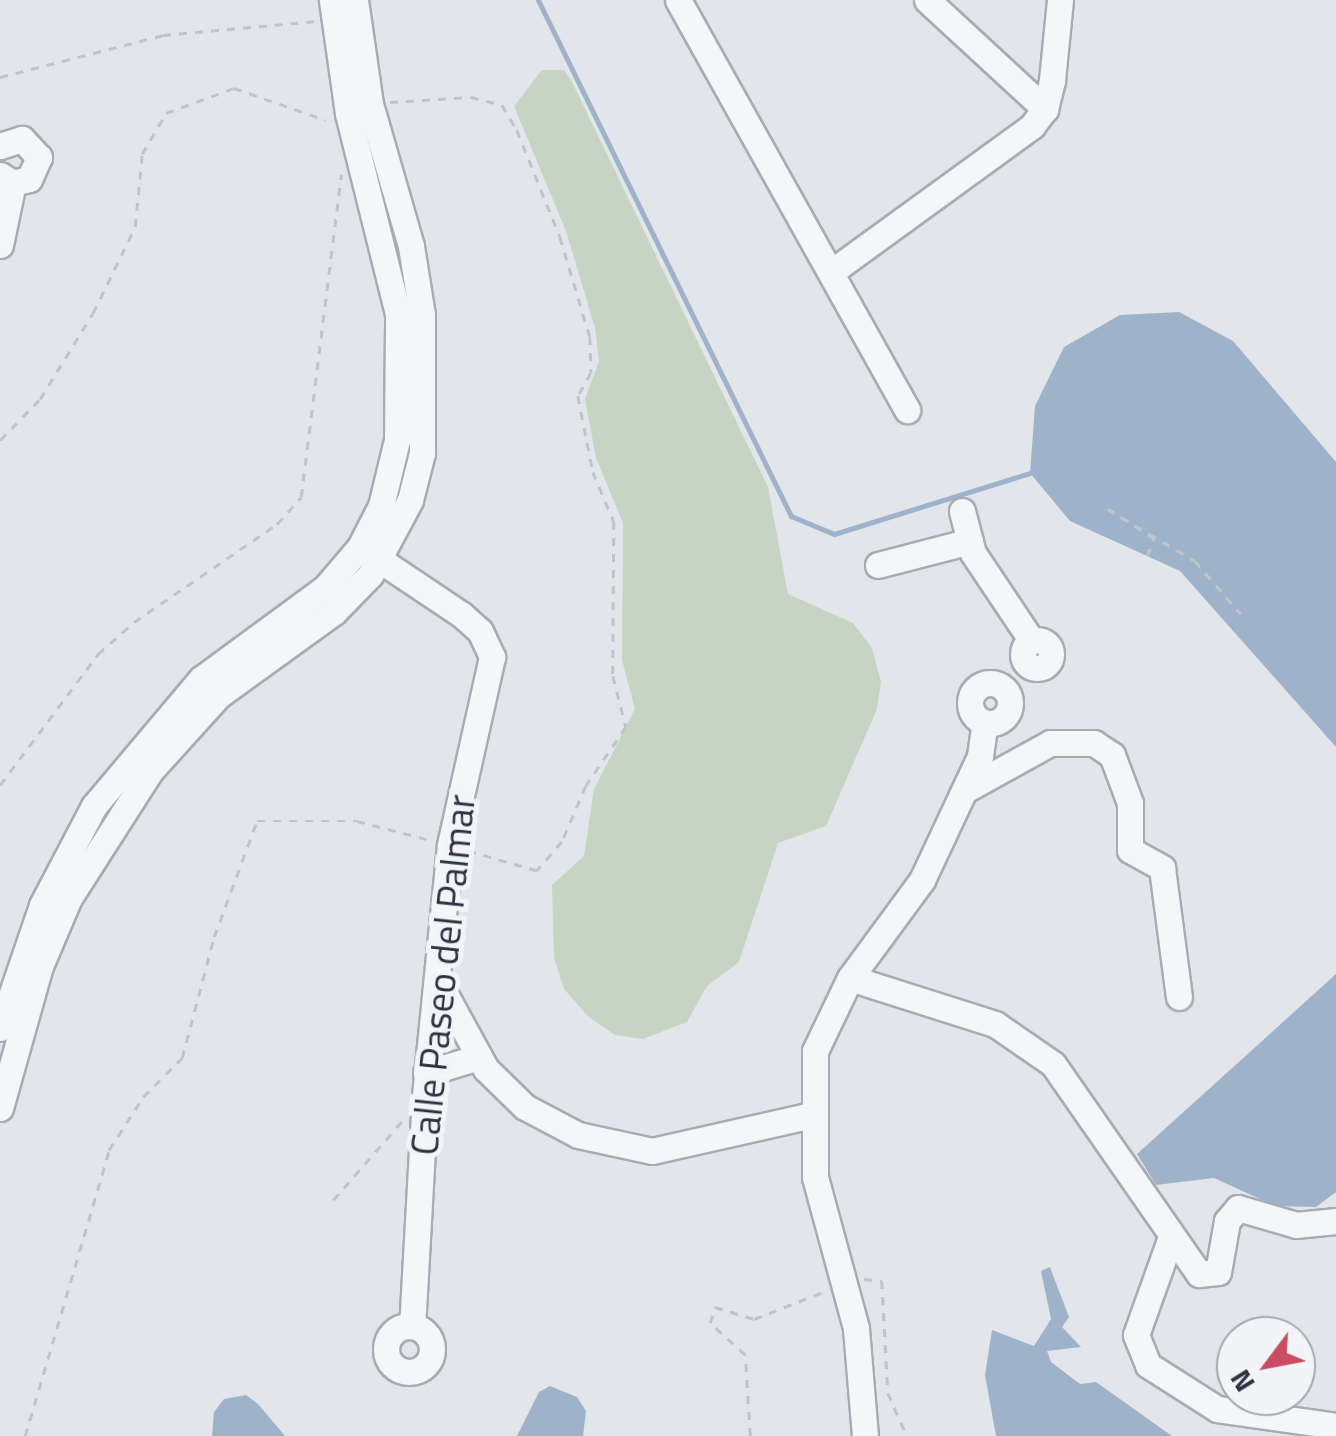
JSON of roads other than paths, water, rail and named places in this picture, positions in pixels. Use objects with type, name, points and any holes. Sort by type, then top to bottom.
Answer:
[{"type":"street","points":[[0,1108],[40,966],[70,898],[151,770],[219,696],[334,612],[414,484],[425,381],[414,261],[359,108],[340,25],[355,0]]},
{"type":"street","points":[[678,0],[834,270],[907,410]]},
{"type":"street","points":[[927,0],[1045,109]]},
{"type":"street","points":[[834,270],[1032,126],[1045,109],[1060,0]]},
{"type":"street","points":[[0,146],[22,138],[39,157],[36,173],[6,178],[0,245]]},
{"type":"street","points":[[865,1436],[856,1328],[815,1177],[815,1051],[850,978],[922,880],[980,756],[985,722],[972,711],[972,694],[986,683],[1002,688],[1029,652],[970,541],[962,511]]},
{"type":"street","points":[[878,565],[970,541]]},
{"type":"street","points":[[0,1028],[42,906],[103,793],[202,679],[370,554]]},
{"type":"street","name":"Calle Paseo del Palmar","points":[[370,554],[462,615],[480,631],[492,657],[450,845],[426,1085],[412,1326]]},
{"type":"street","points":[[965,790],[1050,743],[1094,743],[1112,755],[1130,803],[1130,850],[1162,868],[1179,996]]},
{"type":"street","points":[[850,978],[996,1024],[1053,1064],[1167,1232],[1207,1278],[1222,1265],[1228,1220],[1238,1208],[1296,1225],[1336,1220]]},
{"type":"street","points":[[438,981],[479,1057],[524,1108],[578,1135],[615,1146],[674,1149],[812,1115]]},
{"type":"street","points":[[426,1085],[479,1057]]},
{"type":"street","points":[[1167,1232],[1136,1335],[1148,1364],[1217,1409],[1336,1426]]},
{"type":"water","points":[[1179,312],[1233,341],[1336,462],[1336,747],[1180,571],[1070,521],[1030,473],[1035,406],[1064,347],[1120,315]]},
{"type":"water","points":[[1336,974],[1336,1192],[1316,1207],[1275,1206],[1214,1178],[1156,1185],[1137,1154]]},
{"type":"water","points":[[1050,1267],[1069,1317],[1062,1327],[1081,1347],[1047,1351],[1051,1362],[1080,1384],[1096,1382],[1172,1436],[996,1436],[985,1375],[992,1330],[1034,1346],[1051,1319],[1041,1271]]},
{"type":"water","points":[[550,1386],[577,1397],[586,1411],[583,1436],[517,1436],[539,1392]]},
{"type":"water","points":[[246,1395],[285,1436],[212,1436],[214,1412],[224,1399]]},
{"type":"waterway","points":[[538,0],[791,516],[834,534],[1030,473]]}]
